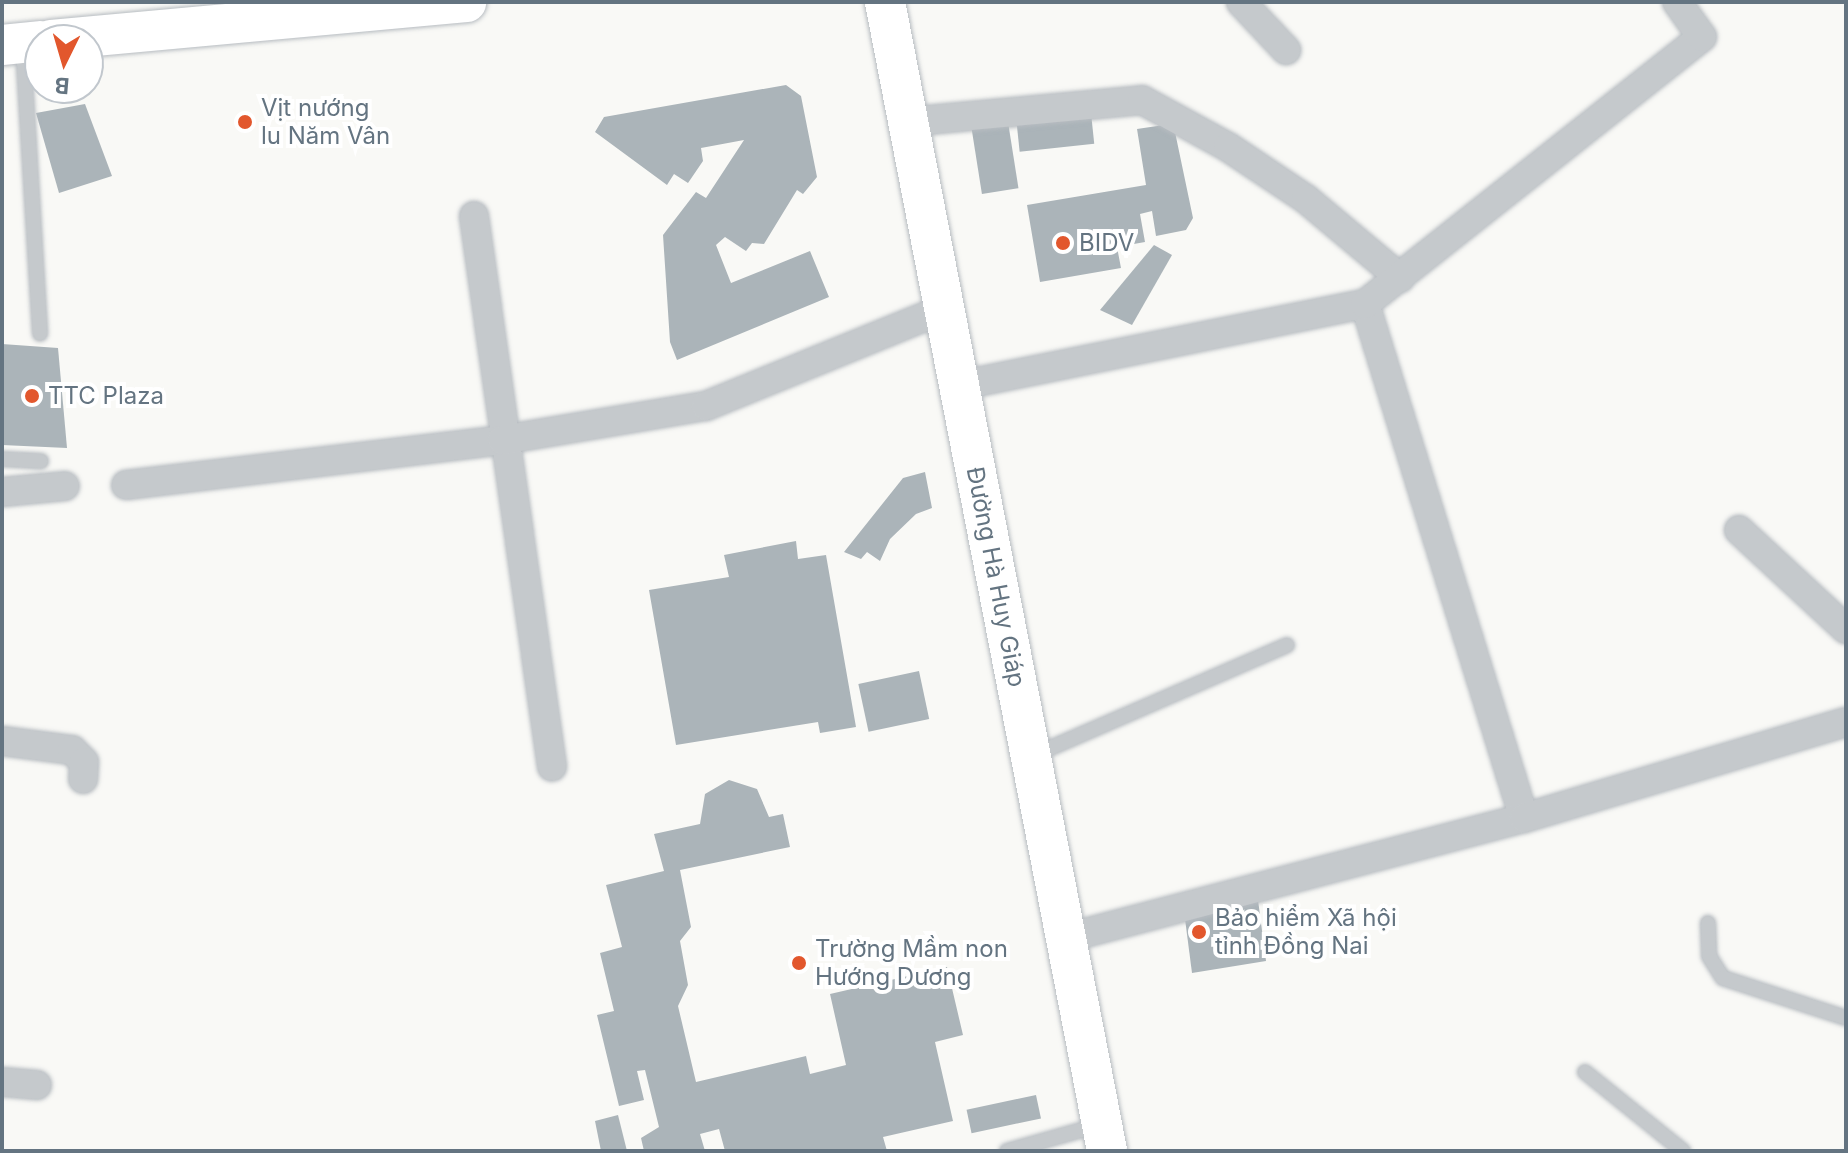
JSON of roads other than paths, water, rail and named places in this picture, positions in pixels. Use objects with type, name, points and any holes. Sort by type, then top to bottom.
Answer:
[{"type":"main road","points":[[104,35],[391,6],[466,2]]},
{"type":"main road","name":"Đường Hà Huy Giáp","points":[[885,2],[941,310],[1105,1138]]},
{"type":"street","points":[[1241,2],[1286,50]]},
{"type":"street","points":[[957,386],[1365,304],[1702,37],[1677,2]]},
{"type":"street","points":[[906,122],[1142,100],[1228,147],[1306,199],[1400,278]]},
{"type":"street","points":[[474,216],[502,440],[552,767]]},
{"type":"street","points":[[1365,304],[1524,818]]},
{"type":"street","points":[[126,485],[502,440],[706,406],[941,310]]},
{"type":"street","points":[[2,492],[65,486]]},
{"type":"street","points":[[1739,530],[1846,629]]},
{"type":"street","points":[[1066,938],[1524,818],[1846,722]]},
{"type":"street","points":[[2,741],[72,750],[84,762],[83,779]]},
{"type":"street","points":[[2,1082],[37,1085]]},
{"type":"lane","points":[[31,104],[40,333]]},
{"type":"lane","points":[[2,459],[41,461]]},
{"type":"lane","points":[[1031,756],[1287,645]]},
{"type":"lane","points":[[1708,923],[1709,956],[1723,978],[1846,1018]]},
{"type":"lane","points":[[1585,1072],[1683,1151]]},
{"type":"lane","points":[[1007,1151],[1105,1138]]},
{"type":"place","name":"Vịt nướng lu Năm Vân","points":[[245,122]]},
{"type":"place","name":"BIDV","points":[[1063,243]]},
{"type":"place","name":"TTC Plaza","points":[[32,396]]},
{"type":"place","name":"Bảo hiểm Xã hội tỉnh Đồng Nai","points":[[1199,932]]},
{"type":"place","name":"Trường Mầm non Hướng Dương","points":[[799,963]]}]
